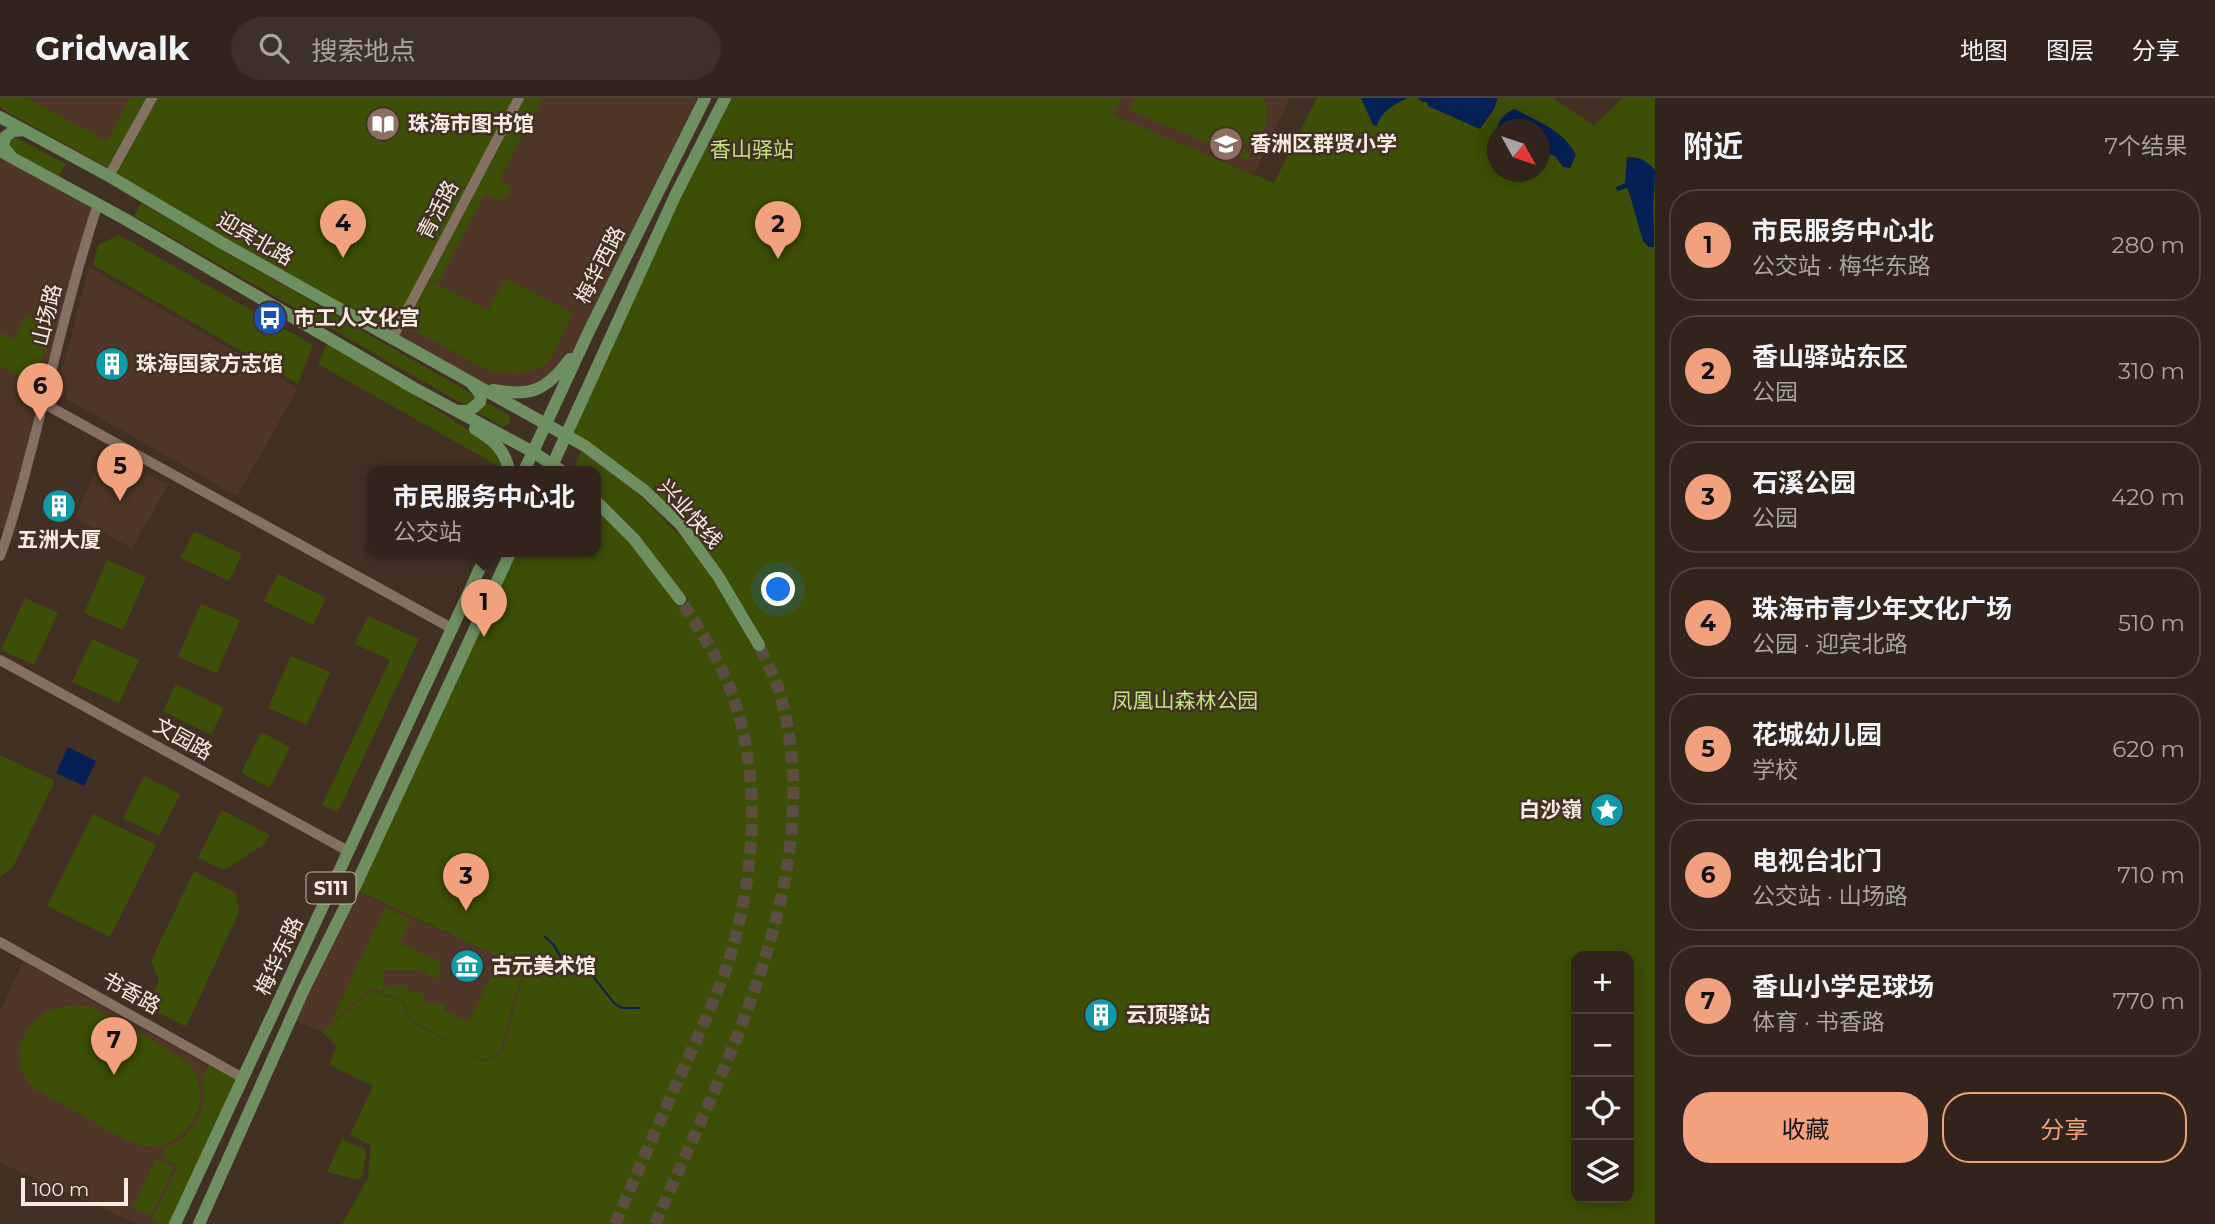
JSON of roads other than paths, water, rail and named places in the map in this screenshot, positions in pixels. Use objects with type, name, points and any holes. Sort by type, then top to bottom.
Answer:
[{"type":"main road","name":"梅华西路","points":[[533,452],[591,327],[705,98]]},
{"type":"main road","name":"梅华西路","points":[[566,434],[676,194],[725,98]]},
{"type":"main road","points":[[0,110],[24,130]]},
{"type":"main road","name":"迎宾北路","points":[[0,117],[109,176],[392,339],[566,434]]},
{"type":"main road","points":[[13,159],[4,147],[5,137],[13,131],[24,130]]},
{"type":"main road","points":[[0,153],[98,204],[414,388],[533,452],[552,466]]},
{"type":"main road","points":[[474,384],[523,393],[545,386],[564,366],[591,327]]},
{"type":"main road","points":[[458,411],[469,411],[480,402],[479,391],[474,384]]},
{"type":"main road","points":[[414,388],[498,445],[506,457],[508,466]]},
{"type":"main road","points":[[556,466],[566,434]]},
{"type":"main road","name":"兴业快线","points":[[566,434],[623,473],[681,525],[718,576],[759,645]]},
{"type":"main road","points":[[526,466],[533,452]]},
{"type":"main road","points":[[601,506],[634,539],[680,599]]},
{"type":"main road","points":[[466,599],[478,557]]},
{"type":"main road","name":"梅华东路","points":[[175,1224],[485,557]]},
{"type":"main road","name":"梅华东路","points":[[199,1224],[304,989],[509,557]]},
{"type":"main road","points":[[488,602],[516,557]]},
{"type":"street","points":[[109,176],[152,98]]},
{"type":"street","name":"青活路","points":[[392,339],[519,98]]},
{"type":"street","name":"山场路","points":[[0,556],[12,525],[83,251],[98,204]]},
{"type":"street","points":[[43,403],[453,629]]},
{"type":"street","name":"文园路","points":[[0,660],[348,851]]},
{"type":"street","name":"书香路","points":[[0,942],[243,1077]]},
{"type":"water","points":[[1361,98],[1407,98],[1385,112],[1377,126],[1373,125]]},
{"type":"water","points":[[1418,98],[1498,98],[1480,129]]},
{"type":"water","points":[[1515,109],[1534,119],[1502,119]]},
{"type":"water","points":[[1550,128],[1571,146],[1576,155],[1570,168],[1563,167],[1555,156],[1550,155]]},
{"type":"water","points":[[1627,157],[1642,160],[1655,170],[1654,247],[1649,247],[1643,241],[1627,188],[1617,191],[1616,187],[1625,183]]},
{"type":"water","points":[[68,747],[96,761],[84,786],[56,773]]},
{"type":"waterway","points":[[545,937],[553,944],[571,974],[588,970],[614,1003],[622,1008],[639,1008]]},
{"type":"tunnel","points":[[615,1224],[729,960],[738,929],[749,864],[752,798],[744,733],[724,675],[680,599]]},
{"type":"tunnel","points":[[655,1224],[738,1033],[762,966],[781,898],[792,830],[792,761],[780,694],[759,645]]},
{"type":"place","name":"珠海市图书馆","points":[[383,124]]},
{"type":"place","name":"香洲区群贤小学","points":[[1226,144]]},
{"type":"place","name":"珠海市青少年文化广场","points":[[343,258]]},
{"type":"place","name":"香山驿站东区","points":[[778,259]]},
{"type":"place","name":"市工人文化宫","points":[[270,318]]},
{"type":"place","name":"珠海国家方志馆","points":[[112,364]]},
{"type":"place","name":"电视台北门","points":[[40,421]]},
{"type":"place","name":"花城幼儿园","points":[[120,501]]},
{"type":"place","name":"五洲大厦","points":[[59,506]]},
{"type":"place","name":"市民服务中心北","points":[[484,637]]},
{"type":"place","name":"白沙嶺","points":[[1607,810]]},
{"type":"place","name":"石溪公园","points":[[466,911]]},
{"type":"place","name":"古元美术馆","points":[[467,966]]},
{"type":"place","name":"云顶驿站","points":[[1101,1015]]},
{"type":"place","name":"香山小学足球场","points":[[114,1075]]},
{"type":"park label","name":"香山驿站","points":[[752,150]]},
{"type":"park label","name":"凤凰山森林公园","points":[[1185,701]]}]
